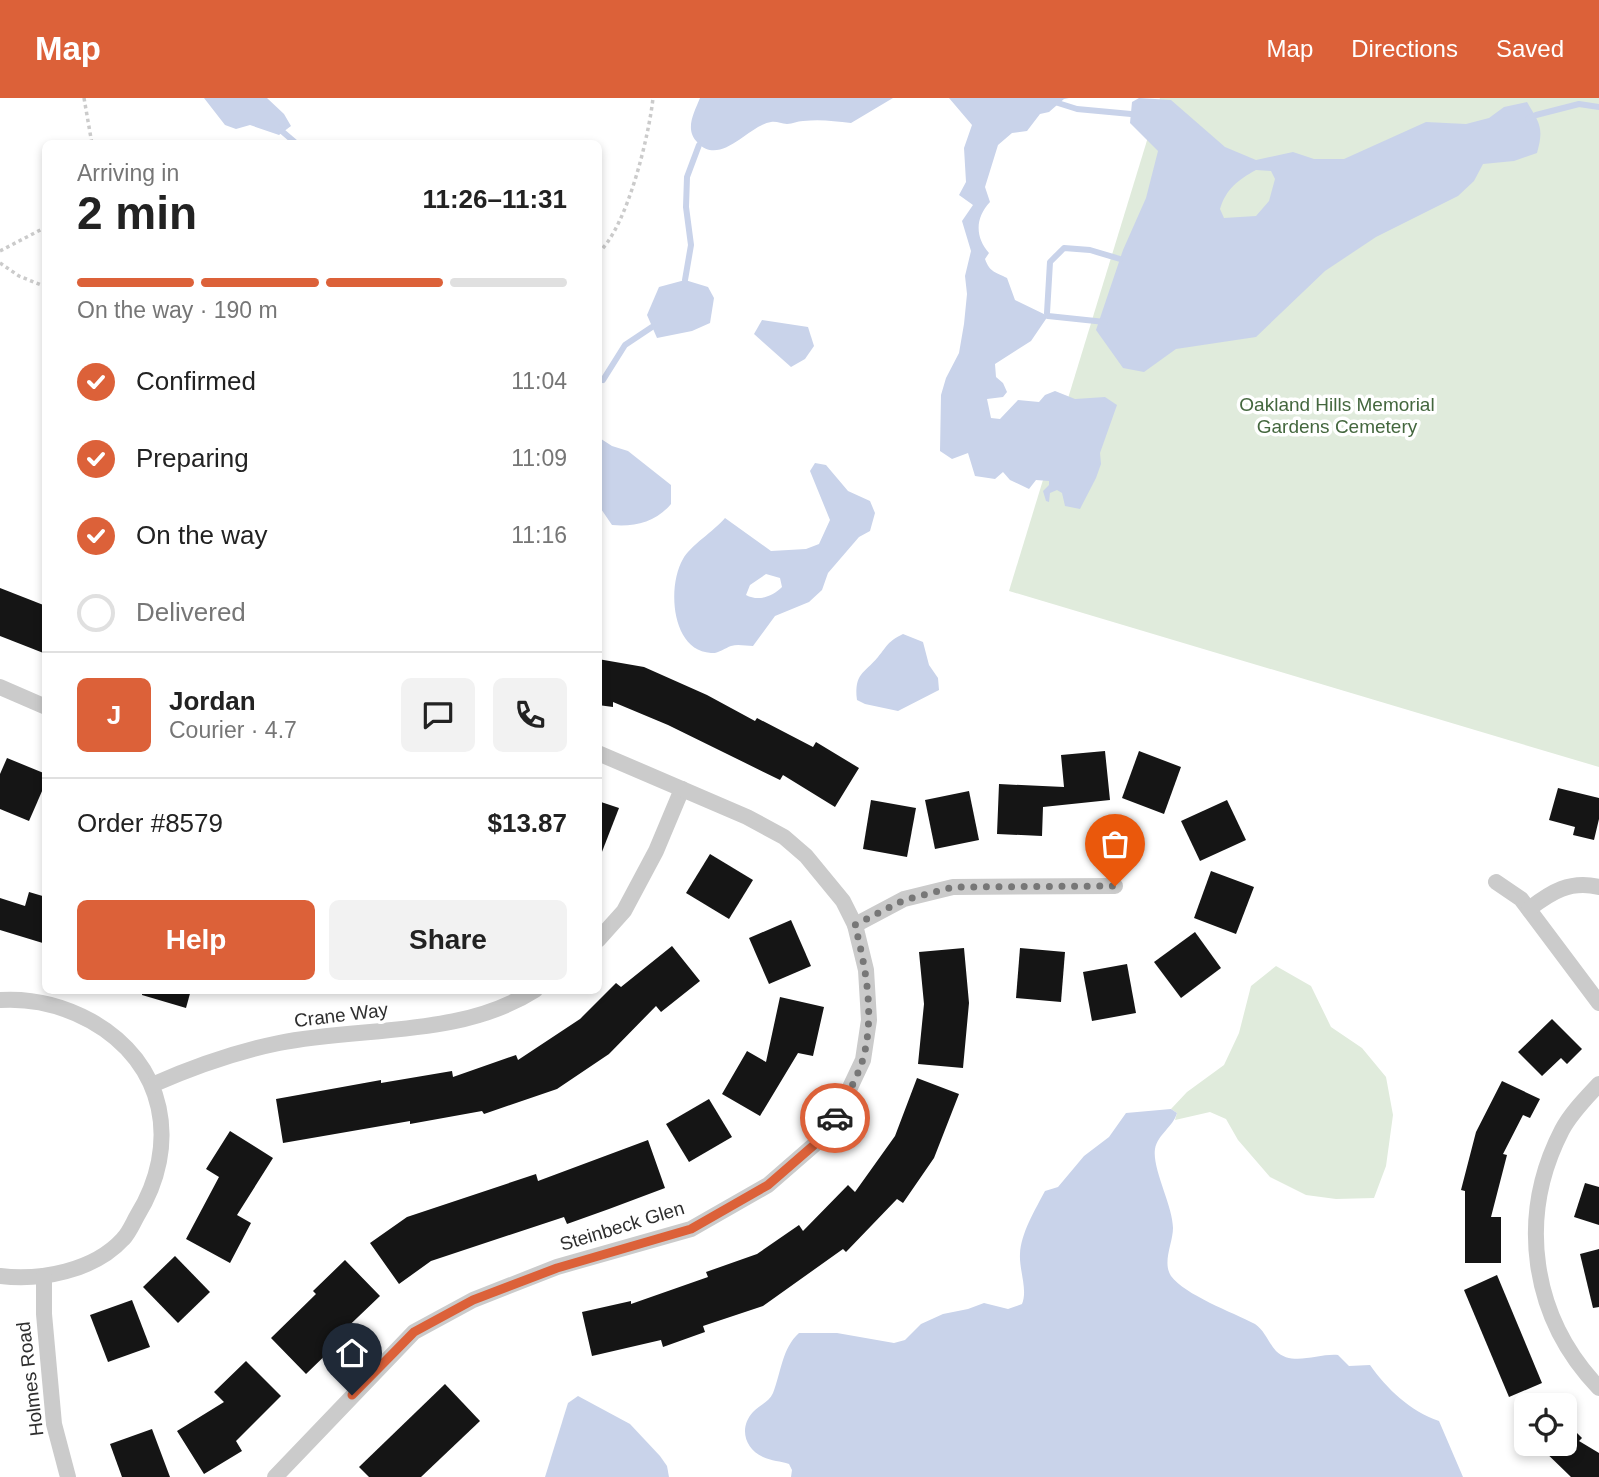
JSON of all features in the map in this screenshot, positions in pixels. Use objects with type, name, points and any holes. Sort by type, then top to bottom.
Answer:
[{"type":"street","points":[[0,687],[42,705]]},
{"type":"street","name":"Steinbeck Glen","points":[[275,1477],[414,1332],[473,1300],[557,1268],[691,1229],[768,1185],[814,1145],[833,1122],[863,1060],[869,1020],[866,970],[855,925],[843,901],[825,878],[806,856],[784,837],[747,817],[602,755]]},
{"type":"street","points":[[602,936],[624,911],[656,851],[682,789]]},
{"type":"street","points":[[1496,882],[1521,899],[1596,991]]},
{"type":"street","points":[[1529,909],[1569,885],[1584,883],[1599,887]]},
{"type":"street","points":[[855,925],[904,900],[954,887],[1115,886]]},
{"type":"street","name":"Crane Way","points":[[152,1086],[202,1063],[280,1043],[461,1019],[520,1000],[529,994]]},
{"type":"street","points":[[0,1000],[44,1002],[70,1009],[104,1028],[128,1048],[144,1069],[160,1110],[162,1158],[149,1198],[123,1239],[101,1256],[73,1269],[44,1276],[0,1276]]},
{"type":"street","points":[[1599,1084],[1563,1128],[1539,1189],[1535,1216],[1536,1252],[1544,1293],[1562,1339],[1582,1370],[1599,1388]]},
{"type":"street","name":"Holmes Road","points":[[44,1276],[44,1314],[54,1424],[68,1477]]},
{"type":"path","points":[[84,98],[91,140]]},
{"type":"path","points":[[602,250],[609,244],[623,216],[653,98]]},
{"type":"path","points":[[0,251],[42,229]]},
{"type":"path","points":[[0,263],[42,284]]},
{"type":"green space","name":"Oakland Hills Memorial Gardens Cemetery","points":[[1160,98],[1599,98],[1599,767],[1009,591]]},
{"type":"green space","points":[[1276,966],[1311,986],[1331,1027],[1362,1048],[1386,1077],[1393,1115],[1386,1166],[1374,1198],[1336,1199],[1306,1195],[1270,1177],[1238,1140],[1226,1119],[1210,1112],[1175,1120],[1177,1113],[1171,1109],[1187,1092],[1224,1065],[1239,1033],[1251,986]]},
{"type":"water","points":[[204,98],[267,98],[284,114],[291,126],[279,135],[250,125],[236,129],[225,125]]},
{"type":"water","points":[[700,98],[893,98],[851,123],[821,120],[787,124],[771,122],[735,143],[716,150],[707,149],[698,143],[692,133],[693,115]]},
{"type":"water","points":[[949,98],[1069,98],[1049,112],[1040,114],[1027,131],[1012,133],[998,145],[985,187],[990,202],[979,221],[979,234],[989,253],[985,259],[989,267],[1007,278],[1015,300],[1048,316],[1031,341],[995,364],[996,377],[1007,392],[1003,397],[987,399],[991,418],[1000,419],[1018,400],[1039,402],[1045,395],[1055,391],[1075,399],[1105,397],[1117,405],[1100,453],[1101,464],[1080,509],[1065,506],[1062,493],[1057,490],[1050,493],[1049,502],[1046,501],[1043,491],[1049,481],[1036,480],[1029,489],[1010,480],[1003,472],[995,479],[975,476],[968,453],[952,459],[940,451],[941,395],[946,378],[959,353],[967,294],[965,276],[971,251],[962,221],[973,205],[959,195],[966,182],[964,148],[972,125]]},
{"type":"water","points":[[1139,98],[1171,100],[1225,147],[1256,160],[1293,152],[1314,159],[1344,159],[1426,122],[1466,124],[1489,118],[1504,107],[1527,102],[1538,121],[1540,138],[1537,153],[1514,161],[1483,164],[1474,181],[1458,196],[1376,237],[1325,271],[1256,337],[1176,349],[1144,372],[1123,368],[1096,330],[1123,250],[1146,198],[1158,151],[1130,123],[1132,102]],"holes":[[[1256,170],[1271,171],[1275,179],[1269,201],[1256,216],[1224,218],[1220,209],[1233,186]]]},
{"type":"water","points":[[685,280],[708,287],[714,298],[710,323],[692,331],[657,338],[647,315],[659,287]]},
{"type":"water","points":[[762,320],[808,327],[814,346],[805,359],[791,367],[754,334]]},
{"type":"water","points":[[602,440],[628,451],[671,485],[671,504],[659,515],[644,522],[612,525],[602,510]]},
{"type":"water","points":[[815,463],[826,465],[848,491],[870,501],[875,513],[870,531],[859,537],[828,573],[822,590],[809,602],[775,616],[753,646],[734,645],[714,653],[698,649],[680,629],[676,615],[675,585],[683,559],[725,518],[771,551],[806,549],[819,544],[830,520],[810,471]],"holes":[[[766,574],[780,578],[782,587],[774,593],[761,598],[746,595],[750,585]]]},
{"type":"water","points":[[903,634],[923,642],[929,665],[938,678],[939,690],[898,711],[857,700],[857,684],[861,675],[888,644]]},
{"type":"water","points":[[1171,1109],[1177,1113],[1157,1144],[1155,1157],[1172,1219],[1173,1234],[1168,1265],[1171,1276],[1187,1290],[1255,1324],[1282,1356],[1298,1359],[1338,1355],[1349,1366],[1370,1365],[1400,1398],[1428,1417],[1439,1421],[1463,1477],[791,1477],[789,1464],[766,1458],[751,1448],[746,1437],[746,1424],[753,1412],[771,1396],[785,1353],[799,1333],[837,1333],[894,1343],[905,1340],[921,1324],[943,1314],[984,1303],[1008,1309],[1022,1304],[1024,1293],[1021,1246],[1029,1222],[1045,1191],[1058,1187],[1084,1156],[1109,1137],[1126,1113]]},
{"type":"water","points":[[578,1396],[630,1424],[660,1456],[667,1466],[669,1477],[545,1477],[568,1403]]},
{"type":"building","points":[[0,588],[42,604],[42,652],[0,636]]},
{"type":"building","points":[[602,660],[644,667],[707,695],[755,721],[757,718],[813,747],[816,742],[859,768],[835,807],[783,775],[780,780],[668,725],[613,702],[613,707],[602,706]]},
{"type":"building","points":[[1105,751],[1110,800],[1043,807],[1042,836],[997,834],[999,784],[1064,787],[1061,755]]},
{"type":"building","points":[[1139,751],[1181,767],[1164,814],[1122,798]]},
{"type":"building","points":[[7,758],[42,772],[42,791],[29,821],[0,809],[0,774]]},
{"type":"building","points":[[1558,788],[1599,798],[1599,819],[1594,840],[1573,835],[1575,827],[1549,820]]},
{"type":"building","points":[[969,791],[979,840],[935,849],[925,800]]},
{"type":"building","points":[[871,800],[916,808],[907,857],[863,849]]},
{"type":"building","points":[[1227,800],[1246,840],[1200,861],[1181,821]]},
{"type":"building","points":[[602,802],[619,808],[602,852]]},
{"type":"building","points":[[710,854],[753,880],[729,919],[686,893]]},
{"type":"building","points":[[1211,871],[1254,887],[1236,934],[1194,918]]},
{"type":"building","points":[[29,892],[42,896],[42,943],[0,930],[0,898],[25,906]]},
{"type":"building","points":[[791,920],[811,966],[769,984],[749,938]]},
{"type":"building","points":[[1195,932],[1221,968],[1181,998],[1154,962]]},
{"type":"building","points":[[672,946],[700,981],[661,1012],[656,1006],[609,1054],[557,1089],[484,1114],[482,1111],[410,1124],[410,1121],[283,1143],[276,1099],[381,1080],[381,1083],[452,1071],[453,1077],[516,1055],[518,1060],[580,1019],[616,983],[621,987]]},
{"type":"building","points":[[964,948],[969,1003],[963,1068],[918,1064],[924,1004],[919,952]]},
{"type":"building","points":[[1020,948],[1065,952],[1061,1002],[1016,998]]},
{"type":"building","points":[[1127,964],[1136,1013],[1092,1021],[1083,972]]},
{"type":"building","points":[[142,994],[190,994],[186,1008]]},
{"type":"building","points":[[780,997],[824,1007],[813,1056],[798,1053],[760,1116],[722,1094],[747,1051],[766,1062]]},
{"type":"building","points":[[1552,1019],[1582,1049],[1567,1064],[1561,1058],[1542,1076],[1518,1052]]},
{"type":"building","points":[[917,1078],[959,1094],[934,1158],[903,1203],[897,1199],[846,1252],[843,1249],[763,1306],[703,1326],[705,1332],[663,1347],[661,1340],[592,1356],[582,1312],[631,1301],[631,1304],[708,1277],[706,1272],[757,1254],[799,1225],[803,1231],[848,1185],[855,1192],[895,1136]]},
{"type":"building","points":[[1502,1081],[1540,1099],[1530,1118],[1523,1115],[1503,1154],[1507,1155],[1491,1217],[1501,1217],[1501,1263],[1465,1263],[1465,1191],[1461,1190],[1476,1132]]},
{"type":"building","points":[[709,1099],[732,1137],[689,1162],[666,1124]]},
{"type":"building","points":[[230,1131],[273,1158],[237,1215],[251,1223],[230,1263],[186,1239],[219,1177],[206,1169]]},
{"type":"building","points":[[648,1140],[665,1188],[609,1209],[567,1224],[564,1217],[431,1261],[399,1284],[370,1243],[407,1217],[536,1174],[538,1181]]},
{"type":"building","points":[[1585,1183],[1599,1187],[1599,1225],[1574,1217]]},
{"type":"building","points":[[1599,1249],[1599,1307],[1593,1308],[1580,1254]]},
{"type":"building","points":[[175,1256],[210,1292],[178,1323],[143,1287]]},
{"type":"building","points":[[345,1260],[380,1296],[335,1339],[338,1343],[306,1374],[271,1338],[316,1294],[313,1291]]},
{"type":"building","points":[[1497,1275],[1542,1383],[1509,1397],[1464,1290]]},
{"type":"building","points":[[132,1300],[150,1347],[108,1362],[90,1315]]},
{"type":"building","points":[[246,1361],[281,1396],[236,1441],[242,1451],[204,1474],[177,1431],[224,1402],[214,1392]]},
{"type":"building","points":[[445,1384],[480,1421],[421,1477],[369,1477],[359,1467]]},
{"type":"building","points":[[152,1429],[170,1477],[122,1477],[110,1444]]},
{"type":"building","points":[[1577,1433],[1582,1438],[1579,1441],[1599,1453],[1599,1477],[1571,1477],[1549,1456],[1577,1456]]},
{"type":"waterway","points":[[1058,103],[1077,109],[1131,114]]},
{"type":"waterway","points":[[1528,119],[1579,104],[1599,107]]},
{"type":"waterway","points":[[277,127],[292,140]]},
{"type":"waterway","points":[[685,280],[691,245],[686,207],[687,177],[699,145]]},
{"type":"waterway","points":[[1047,313],[1050,262],[1064,248],[1090,250],[1120,259]]},
{"type":"waterway","points":[[1048,316],[1105,322]]},
{"type":"waterway","points":[[603,380],[625,345],[652,327]]},
{"type":"way so far","points":[[835,1118],[863,1060],[869,1020],[866,970],[855,925],[904,900],[954,887],[1046,884],[1115,886]]},
{"type":"route","points":[[352,1395],[414,1332],[473,1300],[557,1268],[691,1229],[768,1185],[814,1145],[835,1118]]}]
